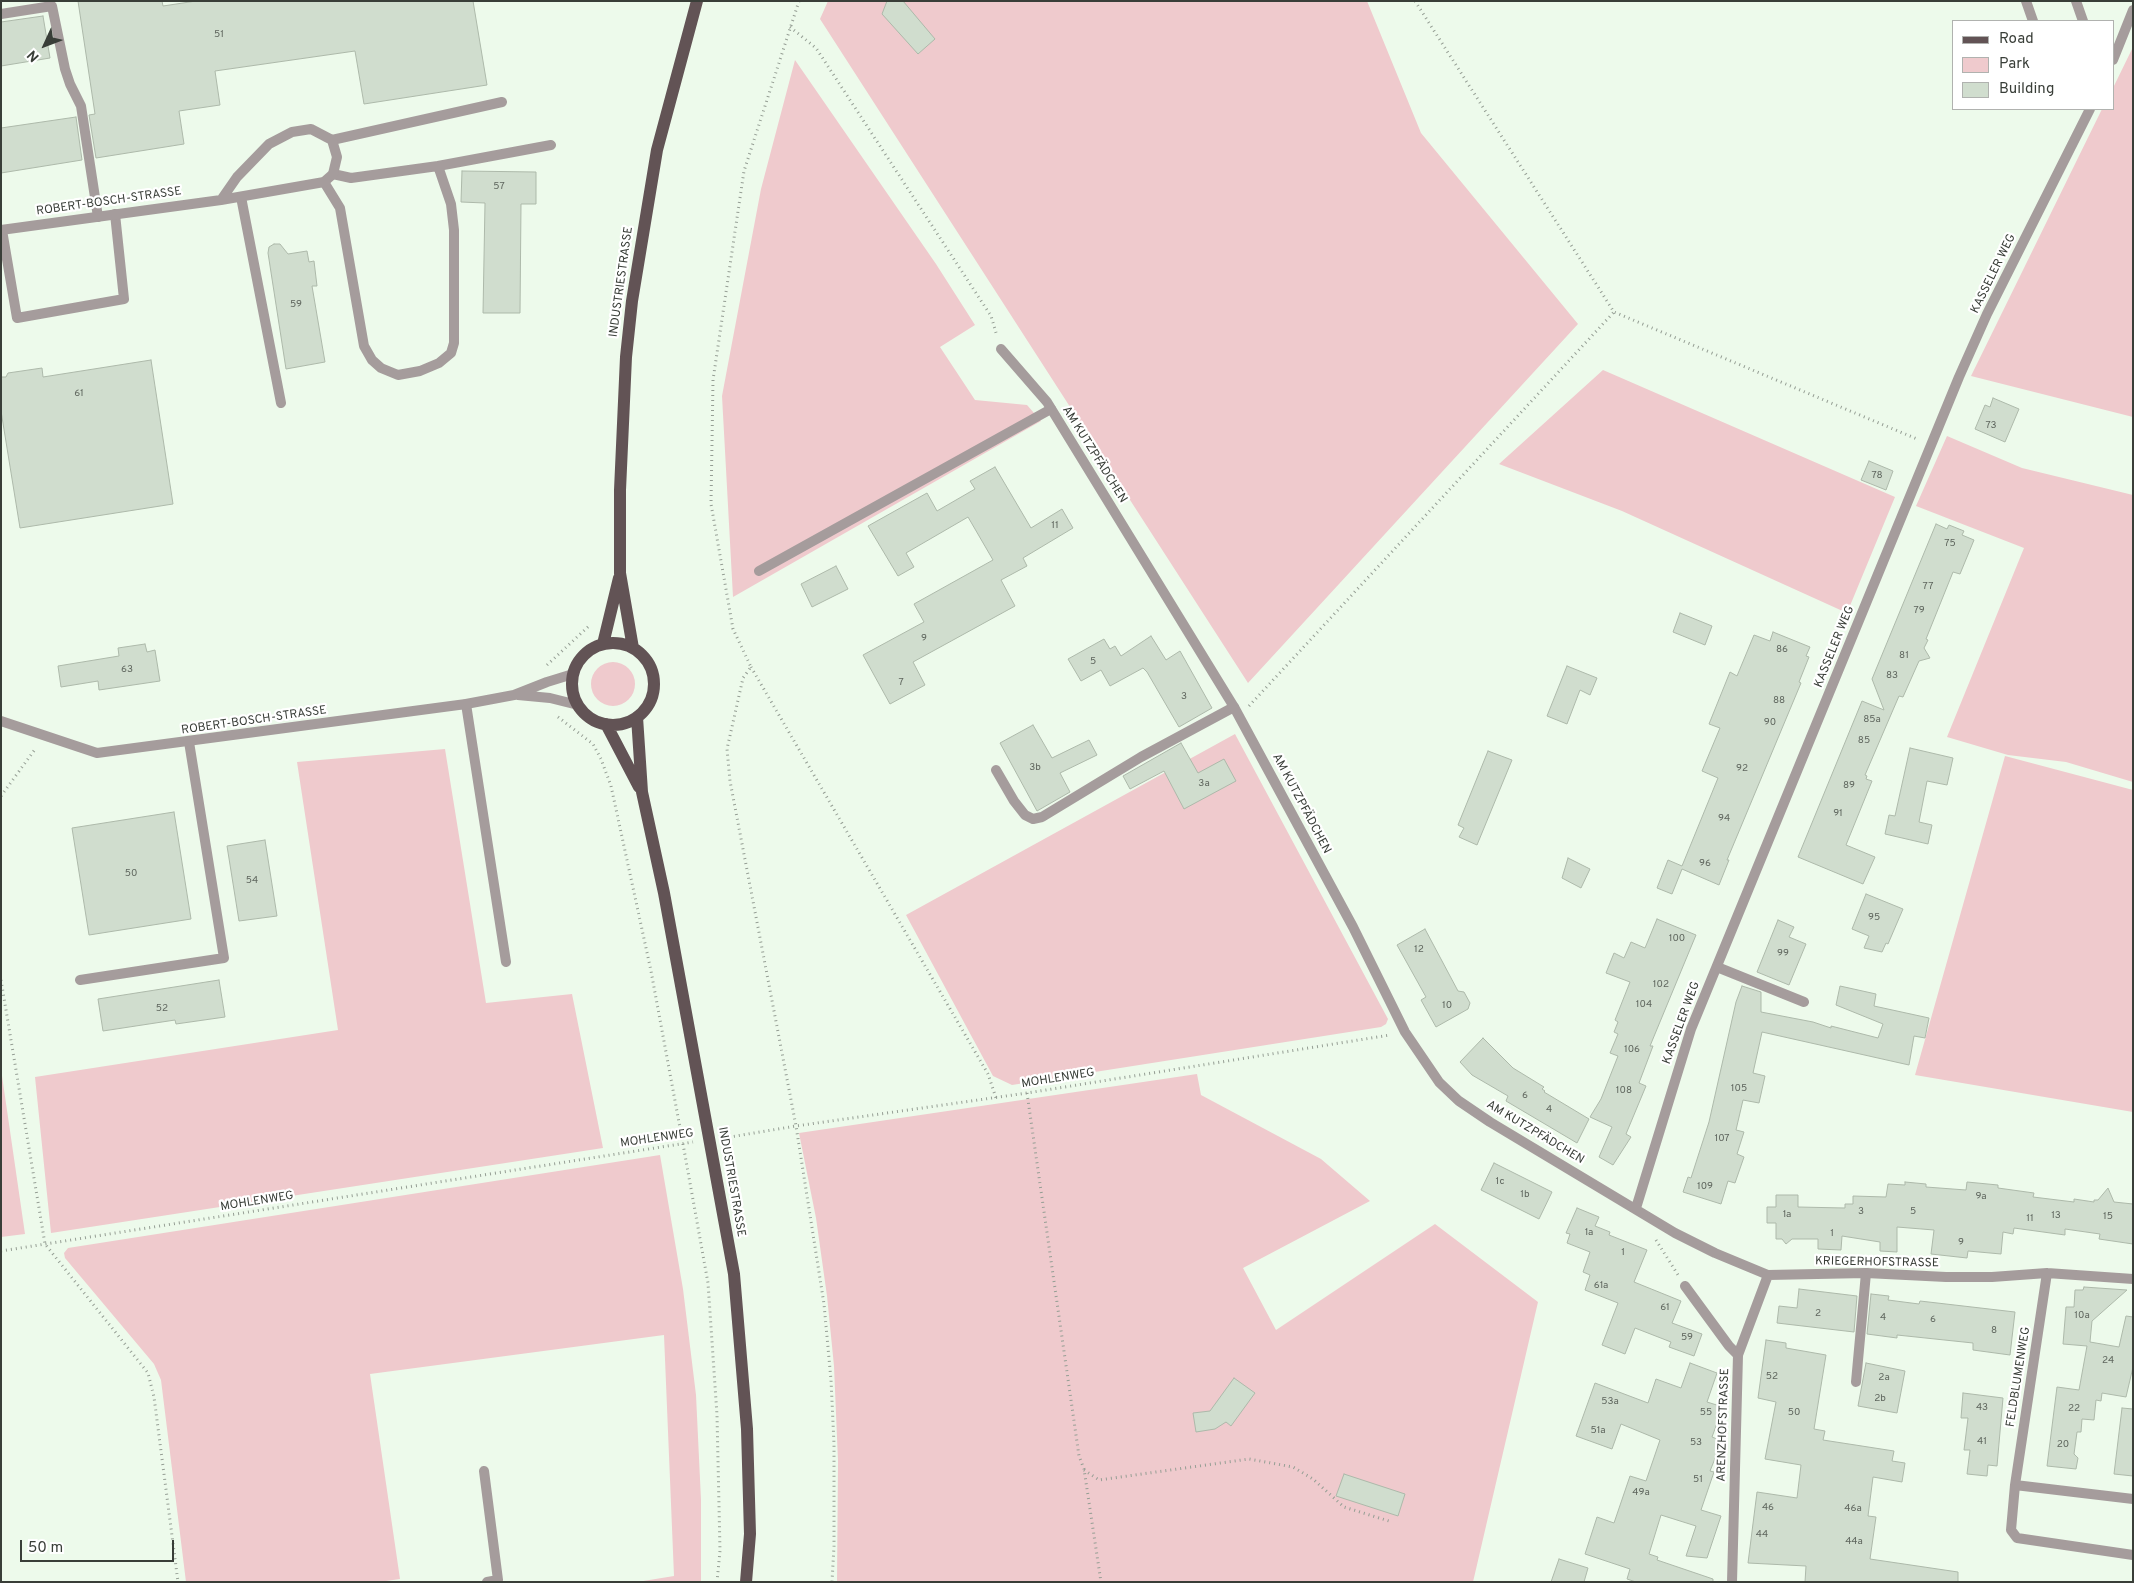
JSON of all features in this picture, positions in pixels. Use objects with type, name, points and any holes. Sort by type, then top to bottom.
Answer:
[{"type":"main road","name":"INDUSTRIESTRASSE","points":[[634,648],[620,573],[622,421],[632,301],[657,150],[697,1]]},
{"type":"main road","name":"INDUSTRIESTRASSE","points":[[603,644],[620,573]]},
{"type":"main road","points":[[618,643],[634,648],[646,659],[653,673],[654,690],[648,705],[637,717],[622,724],[606,724],[590,718],[578,706],[572,690],[573,674],[579,661],[589,650],[603,644],[618,643]]},
{"type":"main road","name":"INDUSTRIESTRASSE","points":[[637,717],[642,792],[664,893],[734,1274],[747,1429],[750,1534],[746,1582]]},
{"type":"main road","name":"INDUSTRIESTRASSE","points":[[606,724],[642,792]]},
{"type":"street","points":[[2026,1],[2033,20]]},
{"type":"street","points":[[2076,1],[2082,20]]},
{"type":"street","points":[[2114,56],[2133,9],[2131,1]]},
{"type":"street","points":[[1,14],[52,6],[65,69],[81,106],[98,217]]},
{"type":"street","points":[[221,200],[237,176],[269,144],[292,132],[311,129],[332,140],[502,102]]},
{"type":"street","name":"KASSELER WEG","points":[[1636,1208],[1691,1029],[1987,314],[2087,110]]},
{"type":"street","points":[[332,140],[337,157],[333,174],[324,182],[340,208],[364,346],[372,360],[382,368],[398,374],[420,371],[439,363],[451,353],[454,343],[454,230],[451,204],[438,166]]},
{"type":"street","points":[[333,174],[351,178],[438,166],[551,146]]},
{"type":"street","name":"ROBERT-BOSCH-STRASSE","points":[[2,230],[221,200],[324,182]]},
{"type":"street","points":[[241,197],[281,403]]},
{"type":"street","points":[[2,230],[17,318],[124,299],[115,214]]},
{"type":"street","name":"AM KUTZPFÄDCHEN","points":[[1001,349],[1051,409],[1240,716],[1353,927],[1405,1032],[1439,1082],[1459,1101],[1490,1122],[1636,1208]]},
{"type":"street","points":[[759,571],[1051,409]]},
{"type":"street","name":"ROBERT-BOSCH-STRASSE","points":[[1,721],[97,753],[466,704],[514,695],[546,682],[573,674]]},
{"type":"street","name":"ROBERT-BOSCH-STRASSE","points":[[514,695],[550,698],[578,706]]},
{"type":"street","points":[[466,704],[506,962]]},
{"type":"street","points":[[996,770],[1014,801],[1025,815],[1033,819],[1042,817],[1141,758],[1234,706]]},
{"type":"street","points":[[80,980],[224,958],[190,742]]},
{"type":"street","points":[[1717,967],[1804,1002]]},
{"type":"street","name":"KRIEGERHOFSTRASSE","points":[[1636,1208],[1683,1237],[1768,1275],[1866,1273],[1992,1277],[2047,1273],[2133,1279]]},
{"type":"street","points":[[1856,1382],[1866,1273]]},
{"type":"street","name":"FELDBLUMENWEG","points":[[2047,1273],[2015,1485],[2011,1530],[2017,1538],[2133,1554]]},
{"type":"street","name":"ARENZHOFSTRASSE","points":[[1732,1582],[1738,1355],[1768,1275]]},
{"type":"street","points":[[1685,1286],[1729,1346],[1738,1355]]},
{"type":"street","points":[[484,1471],[498,1580],[487,1582]]},
{"type":"street","points":[[2015,1485],[2133,1499]]},
{"type":"path","points":[[799,1],[744,171],[713,380],[711,504],[733,629],[751,667],[988,1074],[996,1098]]},
{"type":"path","points":[[1415,1],[1614,312],[1932,445]]},
{"type":"path","points":[[790,27],[816,48],[991,316],[1001,349]]},
{"type":"path","points":[[1240,716],[1614,312]]},
{"type":"path","points":[[751,667],[743,678],[727,748],[796,1126],[824,1304],[831,1380],[834,1528],[832,1582]]},
{"type":"path","points":[[550,698],[553,713],[593,744],[602,759],[611,786],[651,971],[708,1283],[717,1415],[720,1552],[717,1582]]},
{"type":"path","points":[[1,796],[44,736]]},
{"type":"path","points":[[1,980],[45,1244],[148,1373],[154,1397],[178,1582]]},
{"type":"path","name":"MOHLENWEG","points":[[1,1251],[796,1126],[996,1098],[1405,1032]]},
{"type":"path","points":[[1027,1093],[1079,1456],[1084,1469],[1101,1582]]},
{"type":"path","points":[[1655,1239],[1685,1286]]},
{"type":"path","points":[[1084,1469],[1099,1480],[1249,1459],[1293,1467],[1313,1479],[1344,1508],[1392,1522]]},
{"type":"green space","points":[[828,1],[1367,1],[1421,133],[1578,324],[1248,683],[820,19]]},
{"type":"green space","points":[[2133,47],[2133,417],[1971,376],[2102,110],[2114,110],[2114,86]]},
{"type":"green space","points":[[795,60],[936,264],[975,325],[940,347],[975,400],[1027,405],[1041,421],[733,597],[722,396],[761,189]]},
{"type":"green space","points":[[1603,370],[1895,497],[1847,613],[1622,511],[1499,464]]},
{"type":"green space","points":[[1947,436],[2022,468],[2133,495],[2133,782],[2066,762],[2008,755],[1947,737],[2024,548],[1916,506]]},
{"type":"green space","points":[[617,662],[629,668],[634,675],[634,693],[629,700],[622,705],[609,706],[601,703],[594,696],[591,680],[594,672],[601,665]]},
{"type":"green space","points":[[1235,734],[1388,1019],[1386,1024],[1381,1027],[1012,1085],[993,1076],[906,915]]},
{"type":"green space","points":[[445,749],[486,1003],[572,994],[603,1148],[51,1233],[35,1077],[338,1030],[297,762]]},
{"type":"green space","points":[[2005,756],[2133,790],[2133,1112],[1915,1075]]},
{"type":"green space","points":[[1,1069],[25,1234],[1,1237]]},
{"type":"green space","points":[[1197,1074],[1201,1095],[1321,1159],[1370,1201],[1243,1268],[1276,1330],[1435,1224],[1538,1302],[1473,1582],[837,1582],[838,1461],[834,1366],[827,1296],[816,1218],[799,1133]]},
{"type":"green space","points":[[660,1155],[683,1289],[696,1395],[701,1500],[701,1582],[637,1582],[674,1576],[664,1335],[370,1374],[400,1579],[379,1582],[186,1582],[161,1380],[154,1364],[65,1258],[64,1253],[68,1248]]},
{"type":"building","points":[[78,1],[162,1],[163,6],[196,1],[473,1],[487,85],[364,104],[355,51],[215,71],[220,105],[179,111],[184,144],[96,158],[89,115],[95,114]]},
{"type":"building","points":[[887,1],[903,1],[935,39],[918,54],[882,14]]},
{"type":"building","points":[[43,16],[50,58],[1,66],[1,22]]},
{"type":"building","points":[[76,117],[82,160],[1,173],[1,128]]},
{"type":"building","points":[[462,171],[536,172],[536,204],[521,204],[520,313],[483,313],[485,203],[461,202]]},
{"type":"building","points":[[274,244],[280,244],[288,254],[307,251],[309,262],[314,261],[317,286],[312,286],[325,362],[286,369],[268,253],[269,247]]},
{"type":"building","points":[[151,360],[173,504],[20,528],[1,411],[1,377],[6,377],[8,373],[42,368],[43,377]]},
{"type":"building","points":[[1993,398],[2019,409],[2005,442],[1975,429],[1985,405],[1990,407]]},
{"type":"building","points":[[1869,461],[1893,471],[1886,490],[1861,480]]},
{"type":"building","points":[[995,467],[1031,528],[1062,509],[1073,528],[1023,558],[1027,566],[1001,580],[1015,606],[913,662],[925,685],[890,704],[863,655],[924,622],[914,604],[993,560],[968,517],[906,553],[914,567],[898,576],[868,526],[927,493],[937,511],[975,489],[970,481]]},
{"type":"building","points":[[1936,524],[1947,529],[1949,525],[1964,531],[1962,535],[1974,540],[1960,574],[1953,572],[1926,639],[1928,640],[1924,648],[1930,658],[1919,661],[1903,697],[1899,696],[1865,775],[1867,776],[1866,779],[1872,781],[1846,845],[1875,857],[1863,884],[1798,857],[1862,701],[1884,710],[1872,679]]},
{"type":"building","points":[[836,566],[848,589],[812,607],[801,584]]},
{"type":"building","points":[[1680,613],[1712,626],[1705,645],[1673,632]]},
{"type":"building","points":[[1773,632],[1810,647],[1806,656],[1809,657],[1799,682],[1801,683],[1727,860],[1729,860],[1719,885],[1682,869],[1672,894],[1657,888],[1668,860],[1682,866],[1718,778],[1702,771],[1720,728],[1709,724],[1730,672],[1737,676],[1754,635],[1770,641]]},
{"type":"building","points":[[1151,636],[1166,660],[1180,651],[1212,708],[1179,727],[1143,668],[1110,686],[1101,670],[1081,681],[1068,659],[1104,639],[1110,649],[1115,646],[1121,656]]},
{"type":"building","points":[[145,644],[147,652],[155,650],[160,681],[99,690],[98,681],[61,687],[58,666],[119,656],[118,648]]},
{"type":"building","points":[[1567,666],[1597,678],[1590,695],[1580,690],[1567,724],[1547,716]]},
{"type":"building","points":[[1033,725],[1052,758],[1089,740],[1097,755],[1060,773],[1070,792],[1037,811],[1000,743]]},
{"type":"building","points":[[1181,743],[1198,773],[1224,759],[1236,781],[1184,809],[1164,771],[1130,789],[1123,776]]},
{"type":"building","points":[[1910,748],[1953,758],[1947,785],[1927,781],[1919,822],[1932,825],[1928,844],[1885,834],[1889,815],[1895,816]]},
{"type":"building","points":[[1488,751],[1512,760],[1477,845],[1459,837],[1464,828],[1458,825]]},
{"type":"building","points":[[174,812],[191,919],[89,935],[72,828]]},
{"type":"building","points":[[265,840],[277,916],[239,921],[227,846]]},
{"type":"building","points":[[1568,858],[1590,869],[1581,888],[1562,878]]},
{"type":"building","points":[[1866,894],[1903,909],[1888,944],[1886,943],[1882,952],[1864,948],[1869,936],[1852,929]]},
{"type":"building","points":[[1657,919],[1696,935],[1650,1046],[1653,1046],[1639,1083],[1646,1086],[1626,1134],[1631,1137],[1613,1165],[1599,1157],[1612,1127],[1590,1117],[1601,1099],[1618,1056],[1610,1053],[1618,1034],[1614,1032],[1618,1022],[1615,1020],[1630,982],[1606,973],[1614,953],[1624,958],[1631,942],[1645,948]]},
{"type":"building","points":[[1778,920],[1794,927],[1789,937],[1806,944],[1789,985],[1757,972]]},
{"type":"building","points":[[1425,929],[1458,991],[1464,992],[1470,1003],[1468,1009],[1436,1027],[1421,1000],[1426,997],[1397,945]]},
{"type":"building","points":[[219,980],[225,1017],[176,1024],[175,1020],[103,1031],[98,999]]},
{"type":"building","points":[[1742,986],[1761,992],[1761,1012],[1813,1022],[1831,1028],[1831,1026],[1878,1038],[1883,1024],[1836,1005],[1840,986],[1876,994],[1874,1006],[1929,1018],[1925,1038],[1914,1036],[1909,1065],[1762,1032],[1753,1073],[1765,1076],[1759,1103],[1743,1100],[1736,1130],[1744,1132],[1737,1154],[1744,1157],[1735,1183],[1728,1181],[1721,1204],[1683,1192],[1688,1177],[1691,1178],[1709,1122],[1736,1002]]},
{"type":"building","points":[[1483,1038],[1513,1068],[1544,1087],[1542,1089],[1544,1092],[1589,1119],[1577,1143],[1506,1101],[1508,1096],[1472,1075],[1460,1062]]},
{"type":"building","points":[[1494,1163],[1552,1192],[1539,1219],[1481,1190]]},
{"type":"building","points":[[1905,1182],[1926,1184],[1926,1187],[1966,1190],[1967,1182],[1998,1185],[1998,1188],[2034,1193],[2033,1197],[2074,1202],[2074,1199],[2094,1202],[2108,1188],[2114,1202],[2133,1204],[2133,1244],[2099,1239],[2100,1234],[2065,1229],[2065,1235],[2014,1228],[2013,1234],[2003,1232],[2001,1254],[1968,1251],[1967,1258],[1931,1254],[1934,1230],[1897,1227],[1897,1252],[1880,1251],[1880,1242],[1842,1236],[1841,1250],[1818,1249],[1818,1239],[1792,1239],[1786,1244],[1782,1239],[1776,1239],[1776,1223],[1767,1223],[1767,1207],[1776,1207],[1776,1195],[1798,1195],[1798,1207],[1845,1208],[1845,1204],[1853,1204],[1853,1196],[1886,1197],[1888,1184],[1905,1185]]},
{"type":"building","points":[[1577,1208],[1599,1217],[1595,1226],[1610,1232],[1609,1235],[1647,1250],[1634,1282],[1681,1301],[1672,1323],[1702,1334],[1694,1356],[1669,1347],[1671,1342],[1635,1328],[1625,1354],[1602,1345],[1618,1303],[1585,1290],[1590,1275],[1583,1272],[1590,1252],[1567,1243],[1570,1234],[1566,1233]]},
{"type":"building","points":[[2084,1287],[2127,1290],[2092,1321],[2090,1342],[2119,1347],[2126,1316],[2133,1317],[2133,1367],[2126,1397],[2102,1393],[2101,1401],[2096,1400],[2094,1420],[2082,1419],[2081,1432],[2077,1432],[2074,1454],[2078,1458],[2076,1469],[2047,1466],[2057,1387],[2079,1390],[2087,1346],[2063,1344],[2066,1307],[2074,1307],[2075,1290],[2083,1290]]},
{"type":"building","points":[[1799,1289],[1857,1296],[1854,1332],[1777,1323],[1779,1306],[1797,1308]]},
{"type":"building","points":[[1871,1294],[1889,1296],[1888,1300],[1919,1304],[1920,1301],[2015,1312],[2010,1355],[1973,1350],[1973,1343],[1897,1335],[1897,1338],[1867,1334]]},
{"type":"building","points":[[1766,1340],[1786,1343],[1786,1348],[1826,1355],[1814,1429],[1825,1431],[1823,1440],[1894,1451],[1892,1461],[1905,1463],[1902,1482],[1873,1477],[1868,1516],[1876,1517],[1870,1559],[1958,1572],[1958,1582],[1805,1582],[1806,1566],[1748,1563],[1757,1492],[1797,1498],[1801,1465],[1765,1459],[1776,1402],[1758,1398]]},
{"type":"building","points":[[1690,1363],[1717,1373],[1707,1402],[1723,1407],[1712,1437],[1722,1441],[1710,1471],[1714,1472],[1701,1510],[1721,1516],[1707,1558],[1686,1556],[1696,1526],[1661,1515],[1649,1554],[1658,1557],[1657,1560],[1713,1579],[1713,1582],[1636,1582],[1627,1579],[1630,1569],[1585,1554],[1597,1517],[1614,1523],[1630,1476],[1646,1481],[1660,1440],[1621,1424],[1612,1449],[1576,1436],[1595,1383],[1648,1403],[1656,1379],[1681,1388]]},
{"type":"building","points":[[1866,1363],[1905,1371],[1897,1413],[1858,1406]]},
{"type":"building","points":[[1234,1378],[1255,1393],[1231,1426],[1226,1422],[1215,1429],[1196,1432],[1193,1413],[1210,1411]]},
{"type":"building","points":[[1963,1393],[2003,1398],[1997,1466],[1988,1465],[1987,1476],[1967,1474],[1970,1450],[1964,1450],[1968,1418],[1961,1418]]},
{"type":"building","points":[[2122,1408],[2133,1409],[2133,1476],[2114,1474]]},
{"type":"building","points":[[1344,1474],[1405,1494],[1398,1516],[1336,1496]]},
{"type":"building","points":[[1559,1559],[1588,1568],[1584,1582],[1551,1582]]}]
